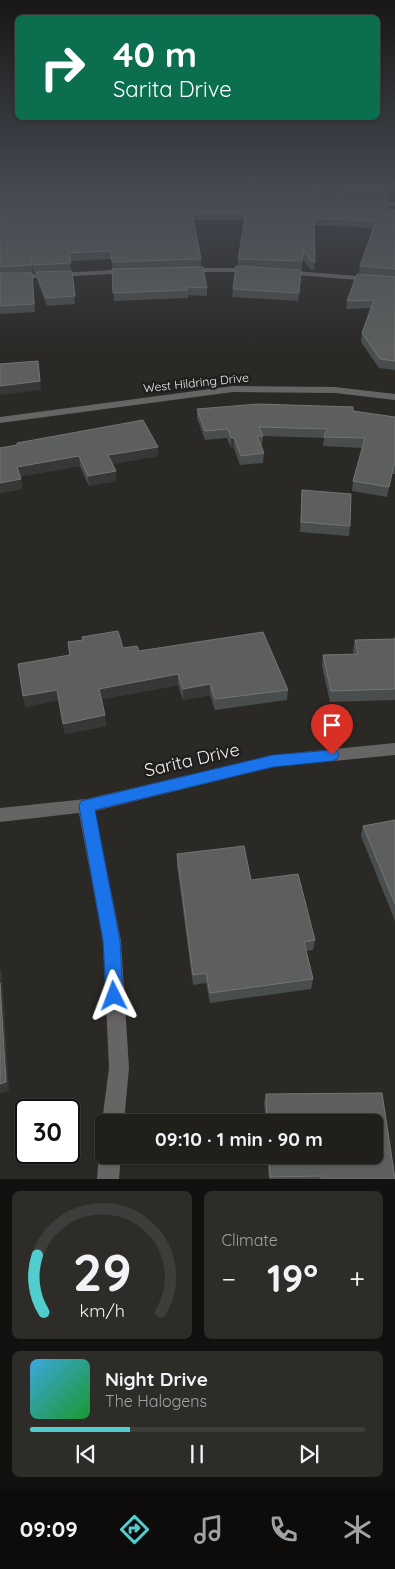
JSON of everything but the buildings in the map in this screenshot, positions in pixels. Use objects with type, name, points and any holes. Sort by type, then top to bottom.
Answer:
[{"type":"street","points":[[176,270],[263,271]]},
{"type":"street","points":[[0,278],[139,271]]},
{"type":"street","points":[[272,271],[395,281]]},
{"type":"street","name":"West Hildring Drive","points":[[0,420],[233,389],[335,390],[395,397]]},
{"type":"street","name":"Sarita Drive","points":[[0,815],[86,806],[273,761],[395,749]]},
{"type":"street","points":[[86,806],[112,941],[119,1068],[114,1114]]},
{"type":"street","points":[[108,1179],[109,1164]]},
{"type":"route","points":[[114,996],[112,941],[86,806],[273,761],[332,755]]}]
